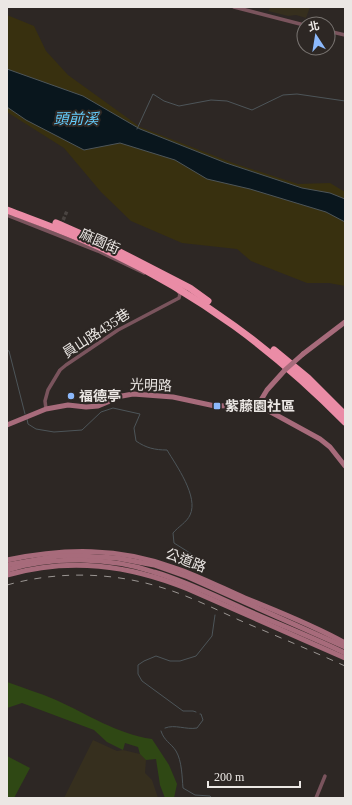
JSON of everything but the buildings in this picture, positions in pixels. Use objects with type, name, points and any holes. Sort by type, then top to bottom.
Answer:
[{"type":"highway","points":[[7,205],[107,245],[190,288],[287,360],[345,415]]},
{"type":"highway","points":[[7,210],[108,251],[198,300],[266,349],[294,373],[345,422]]},
{"type":"street","points":[[234,7],[296,23]]},
{"type":"street","name":"麻園街","points":[[7,215],[98,251],[175,289],[180,294]]},
{"type":"street","name":"員山路435巷","points":[[46,409],[45,401],[48,390],[60,370],[118,330],[179,298],[180,294]]},
{"type":"street","points":[[258,405],[266,390],[277,377],[303,354],[345,322]]},
{"type":"street","name":"光明路","points":[[7,425],[46,409],[62,405],[86,407],[98,406],[127,395],[138,394],[173,397],[215,406],[258,405],[320,438],[345,466]]},
{"type":"street","name":"公道路","points":[[7,560],[36,554],[76,551],[118,554],[141,560],[188,577],[345,643]]},
{"type":"street","name":"公道路","points":[[7,565],[39,558],[74,556],[141,560]]},
{"type":"street","name":"公道路","points":[[7,570],[40,563],[82,561],[142,568],[190,586],[345,653]]},
{"type":"street","name":"公道路","points":[[7,575],[40,568],[75,566],[102,566],[141,572],[188,589],[345,658]]},
{"type":"street","name":"公道路","points":[[308,628],[345,648]]},
{"type":"street","name":"公道路","points":[[334,642],[345,643]]},
{"type":"street","name":"公道路","points":[[330,651],[345,648]]},
{"type":"street","points":[[316,798],[325,776]]},
{"type":"shaded area","points":[[271,7],[310,7],[307,16],[288,16],[268,11]]},
{"type":"shaded area","points":[[93,740],[117,751],[123,750],[140,754],[146,760],[145,773],[152,780],[158,798],[64,798]]},
{"type":"green space","points":[[7,682],[56,700],[114,728],[152,739],[169,765],[177,784],[174,798],[165,798],[160,785],[156,759],[146,760],[140,754],[138,747],[125,743],[123,750],[107,742],[94,730],[22,703],[7,708]]},
{"type":"green space","points":[[7,756],[30,768],[14,798],[9,798],[7,796]]},
{"type":"sand","points":[[7,15],[34,26],[46,51],[68,75],[140,127],[233,163],[298,184],[330,183],[345,192],[345,286],[329,283],[307,283],[251,261],[237,249],[182,243],[131,221],[101,192],[64,148],[7,112]]},
{"type":"water","name":"頭前溪","points":[[7,69],[83,96],[140,129],[226,163],[302,188],[330,193],[345,199],[345,222],[326,212],[250,189],[207,179],[175,160],[120,143],[84,150],[26,120],[7,107]]},
{"type":"waterway","points":[[137,129],[153,94],[164,101],[179,106],[211,100],[227,101],[252,110],[283,95],[297,94],[345,101]]},
{"type":"waterway","points":[[7,350],[9,351],[25,414]]},
{"type":"waterway","points":[[27,419],[28,424],[36,429],[54,432],[82,430],[101,412],[113,408],[140,414],[134,428],[136,441],[151,448],[167,450],[181,472],[189,490],[192,508],[189,518],[173,533],[174,543],[198,558],[203,566]]},
{"type":"waterway","points":[[196,712],[183,711],[142,681],[138,674],[138,665],[156,656],[170,661],[180,661],[196,656],[212,636],[215,615]]},
{"type":"waterway","points":[[165,728],[197,728],[203,720],[200,714]]},
{"type":"waterway","points":[[161,731],[178,755],[183,788],[195,795],[210,796],[212,798]]},
{"type":"tunnel","points":[[61,225],[67,211]]},
{"type":"railway","points":[[7,585],[45,577],[84,575],[122,578],[141,582],[170,590],[190,598],[345,666]]},
{"type":"place","name":"福德亭","points":[[71,396]]},
{"type":"place","name":"紫藤園社區","points":[[217,406]]}]
